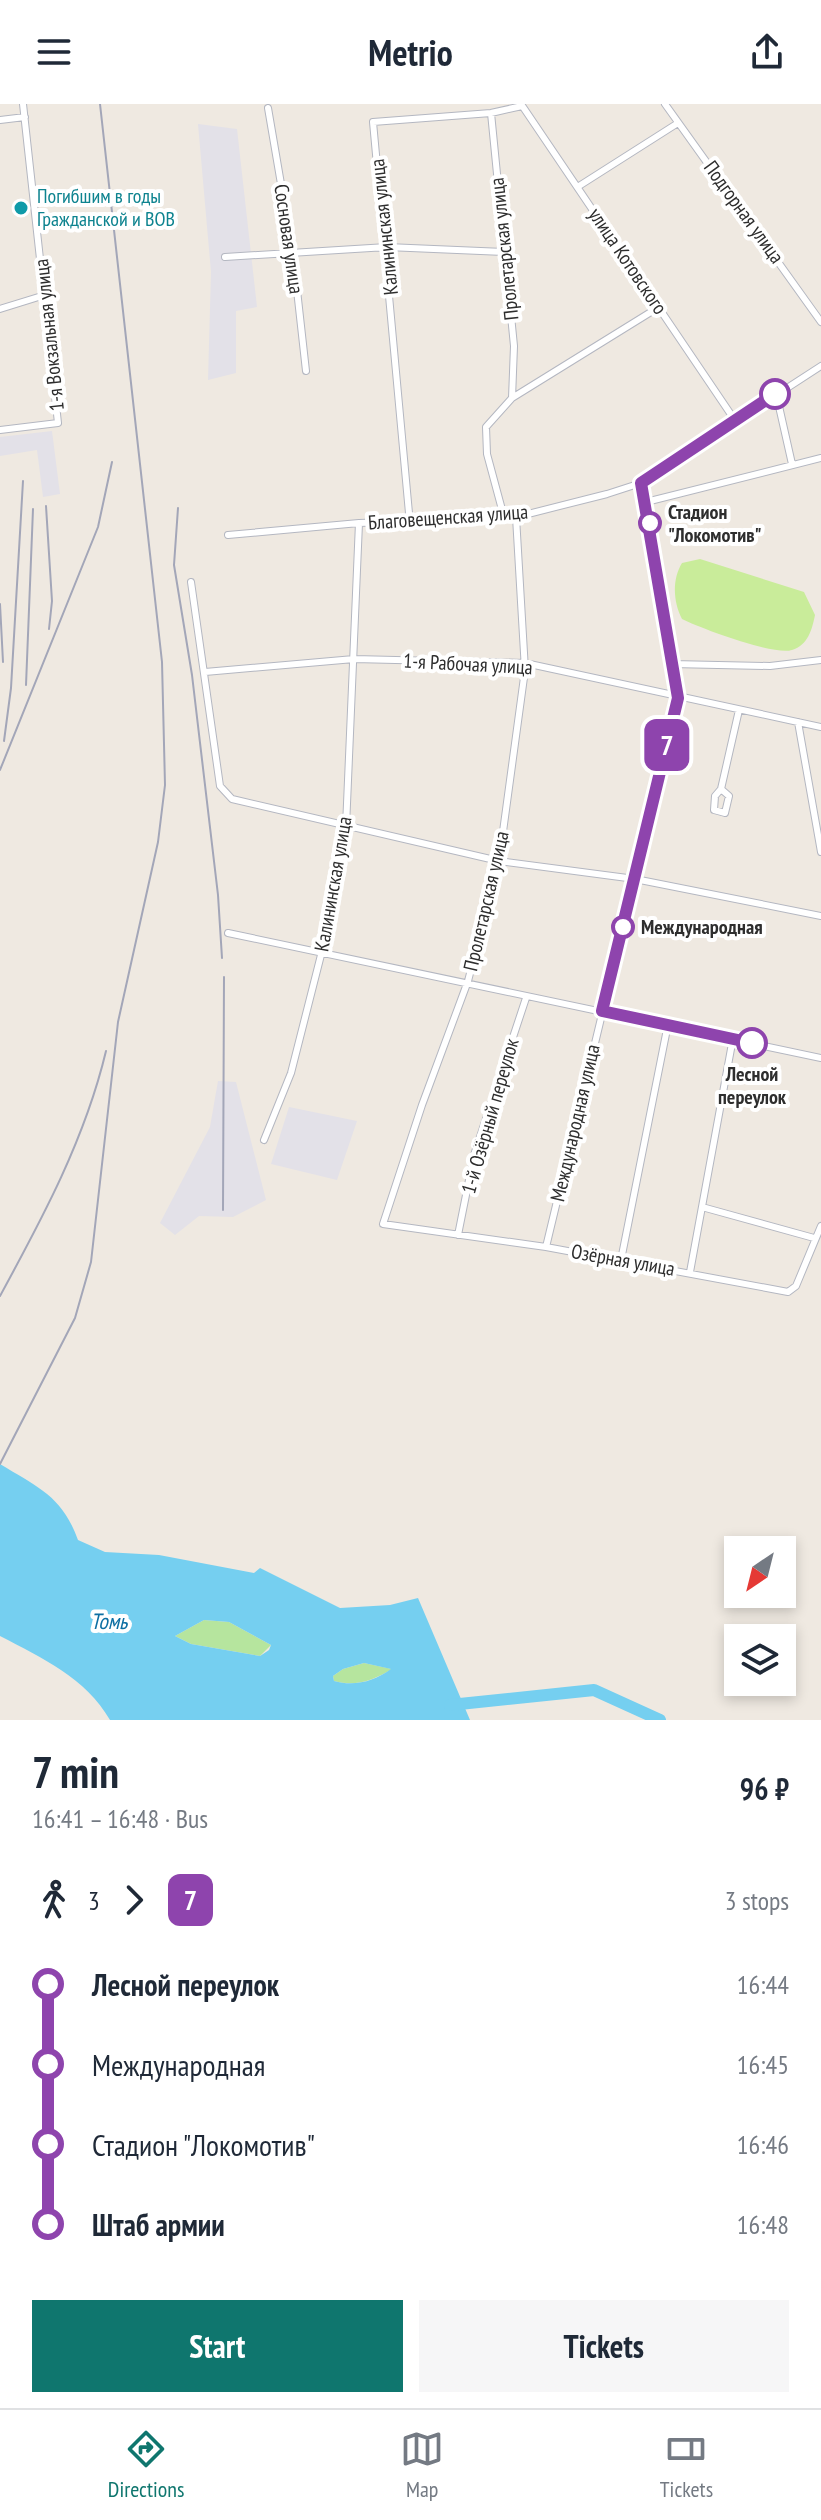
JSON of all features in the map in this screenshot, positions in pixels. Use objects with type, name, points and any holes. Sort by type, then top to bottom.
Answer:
[{"type":"street","name":"1-я Вокзальная улица","points":[[0,430],[58,423],[23,104]]},
{"type":"street","name":"Подгорная улица","points":[[665,104],[821,322]]},
{"type":"street","points":[[491,113],[521,105]]},
{"type":"street","name":"улица Котовского","points":[[521,105],[579,186],[734,419]]},
{"type":"street","name":"Сосновая улица","points":[[268,108],[293,254],[306,371]]},
{"type":"street","name":"Калининская улица","points":[[410,524],[387,247],[373,122],[491,113]]},
{"type":"street","name":"Пролетарская улица","points":[[491,113],[514,346],[512,398]]},
{"type":"street","points":[[0,120],[25,117]]},
{"type":"street","points":[[579,186],[678,123]]},
{"type":"street","points":[[225,257],[387,247],[504,252]]},
{"type":"street","points":[[0,309],[45,295]]},
{"type":"street","points":[[504,517],[487,454],[486,427],[512,398],[659,307]]},
{"type":"street","name":"Благовещенская улица","points":[[228,535],[359,523],[410,524],[516,517],[641,483],[734,419],[821,366]]},
{"type":"street","points":[[776,393],[792,464]]},
{"type":"street","points":[[646,502],[821,458]]},
{"type":"street","name":"Международная улица","points":[[546,1247],[678,698],[641,483]]},
{"type":"street","name":"Пролетарская улица","points":[[383,1224],[422,1105],[468,981],[499,861],[525,663],[516,517]]},
{"type":"street","name":"Калининская улица","points":[[264,1140],[291,1073],[322,951],[346,827],[359,523]]},
{"type":"street","points":[[191,582],[220,786],[232,799],[499,861],[635,879],[821,916]]},
{"type":"street","name":"1-я Рабочая улица","points":[[205,672],[354,659],[525,663],[821,727]]},
{"type":"street","points":[[672,664],[770,666],[821,660]]},
{"type":"street","points":[[721,789],[739,710]]},
{"type":"street","points":[[798,722],[821,852]]},
{"type":"street","points":[[228,933],[468,981],[526,998],[668,1024],[821,1058]]},
{"type":"street","name":"1-й Озёрный переулок","points":[[458,1235],[474,1155],[526,998]]},
{"type":"street","points":[[621,1260],[668,1024]]},
{"type":"street","points":[[690,1272],[733,1038]]},
{"type":"street","points":[[702,1207],[814,1238]]},
{"type":"street","name":"Озёрная улица","points":[[383,1224],[546,1247],[788,1292],[796,1286],[821,1226]]},
{"type":"shaded area","points":[[198,124],[237,129],[257,307],[236,311],[236,373],[208,380],[211,272]]},
{"type":"shaded area","points":[[52,431],[60,494],[43,497],[37,450],[0,456],[0,437]]},
{"type":"shaded area","points":[[218,1081],[236,1082],[266,1200],[233,1217],[199,1216],[175,1235],[160,1223],[210,1127]]},
{"type":"shaded area","points":[[289,1107],[357,1121],[337,1180],[271,1164]]},
{"type":"green space","points":[[700,559],[804,592],[815,615],[806,641],[792,650],[770,649],[682,619],[675,598],[677,576],[682,563]]},
{"type":"green space","points":[[204,1620],[229,1622],[271,1645],[260,1656],[191,1644],[175,1636]]},
{"type":"green space","points":[[364,1663],[392,1669],[364,1681],[334,1681],[333,1676],[343,1669]]},
{"type":"water","name":"Томь","points":[[0,1464],[48,1494],[65,1513],[78,1540],[105,1552],[159,1555],[254,1573],[260,1568],[340,1608],[390,1605],[418,1598],[470,1720],[110,1720],[89,1692],[62,1670],[0,1636]],"holes":[[[204,1620],[229,1622],[271,1645],[269,1650],[260,1656],[191,1644],[175,1636]],[[364,1663],[391,1669],[364,1682],[334,1681],[333,1676],[343,1669]]]},
{"type":"waterway","name":"Томь","points":[[450,1705],[594,1690],[660,1720]]},
{"type":"railway","points":[[0,1464],[75,1318],[91,1262],[118,1022],[158,842],[165,785],[162,662],[100,104]]},
{"type":"railway","points":[[0,770],[98,527],[112,462]]},
{"type":"railway","points":[[4,741],[11,688],[23,481]]},
{"type":"railway","points":[[46,506],[52,601],[49,629]]},
{"type":"railway","points":[[178,508],[174,565],[192,675],[218,895],[222,958]]},
{"type":"railway","points":[[26,685],[33,509]]},
{"type":"railway","points":[[0,604],[3,662]]},
{"type":"railway","points":[[223,1210],[224,977]]},
{"type":"railway","points":[[0,1296],[75,1146],[106,1051]]},
{"type":"bus line","name":"7","points":[[752,1043],[602,1011],[678,698],[648,509],[641,483],[775,394]]},
{"type":"place","name":"Погибшим в годы Гражданской и ВОВ","points":[[21,208]]},
{"type":"place","name":"Стадион \"Локомотив\"","points":[[650,523]]},
{"type":"place","name":"Международная","points":[[623,927]]},
{"type":"place","name":"Лесной переулок","points":[[752,1043]]}]
